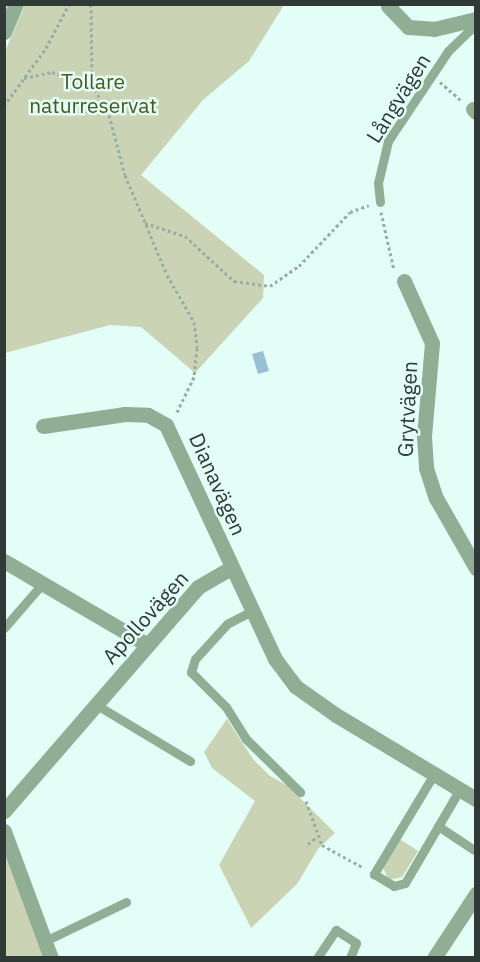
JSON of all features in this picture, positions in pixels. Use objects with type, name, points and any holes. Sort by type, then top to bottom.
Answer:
[{"type":"street","points":[[4,32],[16,4]]},
{"type":"street","points":[[388,6],[408,27],[434,29],[476,19]]},
{"type":"street","name":"Grytvägen","points":[[404,281],[432,344],[424,437],[426,468],[436,498],[476,568]]},
{"type":"street","name":"Dianavägen","points":[[43,426],[125,414],[158,417],[169,428],[275,659],[295,686],[336,715],[476,799]]},
{"type":"street","points":[[4,561],[146,644]]},
{"type":"street","name":"Apollovägen","points":[[4,811],[146,644],[198,587],[232,567]]},
{"type":"street","points":[[4,831],[51,957]]},
{"type":"street","points":[[434,957],[476,894]]},
{"type":"lane","name":"Långvägen","points":[[380,202],[378,183],[388,141],[431,75],[461,36],[476,24]]},
{"type":"lane","points":[[4,628],[43,584]]},
{"type":"lane","points":[[252,610],[227,624],[195,659],[192,672],[226,706],[246,739],[300,792]]},
{"type":"lane","points":[[95,704],[190,761]]},
{"type":"lane","points":[[434,774],[374,874],[394,886],[405,883],[460,789]]},
{"type":"lane","points":[[438,826],[474,850]]},
{"type":"lane","points":[[45,941],[126,902]]},
{"type":"lane","points":[[317,957],[336,930],[356,943],[350,957]]},
{"type":"path","points":[[4,106],[24,78],[69,4]]},
{"type":"path","points":[[91,4],[92,84],[109,115],[125,175],[167,275],[194,322],[197,348],[194,377],[169,428]]},
{"type":"path","points":[[24,78],[52,72],[92,84]]},
{"type":"path","points":[[431,75],[474,110]]},
{"type":"path","points":[[145,223],[185,236],[234,281],[270,286],[299,266],[350,212],[380,202],[390,260],[397,277],[404,281]]},
{"type":"path","points":[[300,792],[312,812],[322,845],[374,874]]},
{"type":"path","points":[[308,844],[318,836]]},
{"type":"green space","name":"Tollare naturreservat","points":[[25,5],[284,5],[249,61],[203,100],[141,175],[264,275],[263,298],[195,373],[141,327],[110,325],[5,353],[5,51]]},
{"type":"green space","points":[[227,719],[253,759],[270,776],[287,785],[335,833],[318,849],[297,884],[251,928],[219,865],[255,801],[212,768],[204,752]]},
{"type":"green space","points":[[398,838],[418,851],[402,877],[389,880],[382,866]]},
{"type":"green space","points":[[4,853],[44,957],[5,957]]},
{"type":"water","points":[[263,351],[269,371],[258,374],[252,354]]}]
